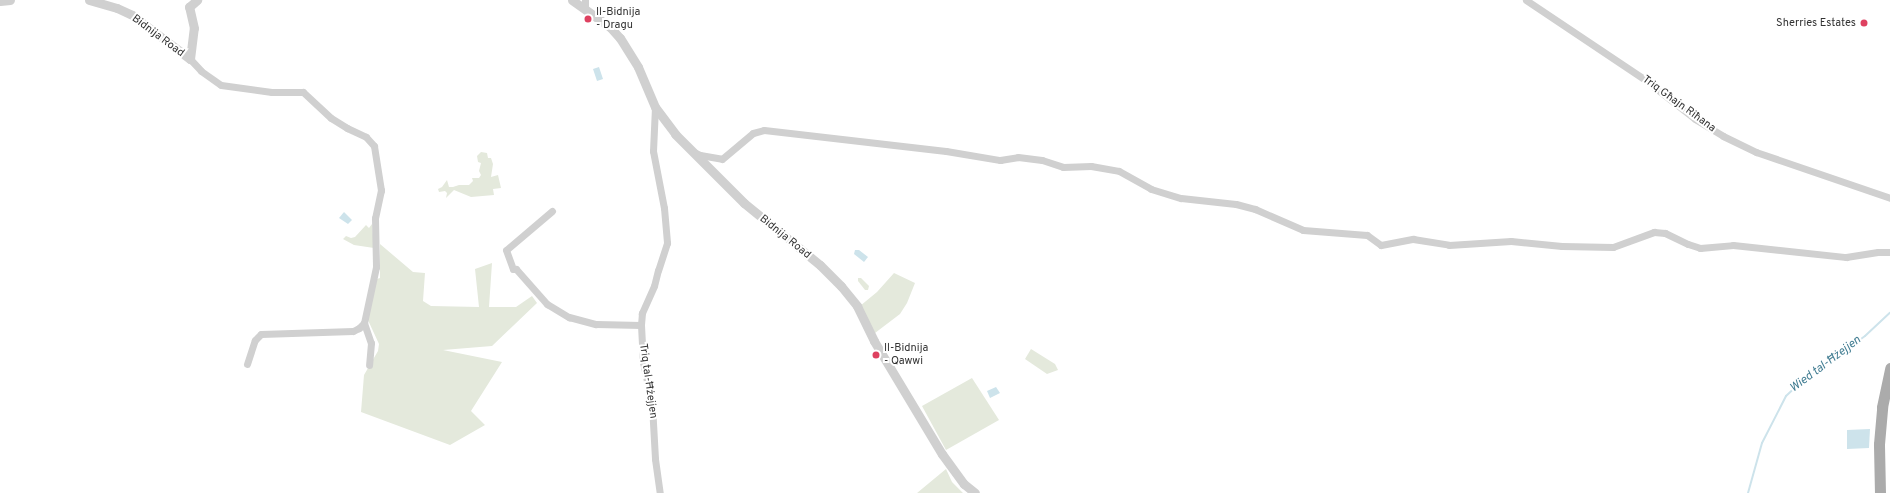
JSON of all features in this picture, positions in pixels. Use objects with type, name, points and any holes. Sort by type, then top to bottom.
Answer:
[{"type":"main road","points":[[1880,493],[1882,407],[1890,368]]},
{"type":"main road","points":[[1886,493],[1886,444],[1890,397]]},
{"type":"street","points":[[0,1],[10,0]]},
{"type":"street","name":"Bidnija Road","points":[[89,0],[117,8],[132,15],[190,59],[194,28],[189,7],[197,0]]},
{"type":"street","name":"Bidnija Road","points":[[572,0],[585,5],[620,38],[638,67],[655,107],[675,134],[690,150],[744,203],[820,265],[841,286],[857,306],[874,342],[942,454],[964,484],[975,493]]},
{"type":"street","name":"Triq Għajn Riħana","points":[[1526,0],[1644,79],[1695,119],[1723,136],[1756,152],[1890,198]]},
{"type":"street","points":[[190,59],[214,81],[225,86],[272,92],[303,92],[331,118],[366,137],[372,142],[374,146],[381,190],[375,218],[376,267],[364,323],[371,343],[369,365]]},
{"type":"street","name":"Triq tal-Ħżejjen","points":[[655,107],[653,151],[664,208],[667,243],[654,286],[642,313],[641,326],[643,362],[652,405],[655,459],[660,493]]},
{"type":"street","points":[[690,150],[700,155],[722,159],[753,133],[764,130],[946,151],[1000,160],[1018,157],[1042,160],[1063,167],[1091,166],[1119,171],[1151,189],[1181,198],[1236,204],[1255,209],[1303,230],[1367,236],[1380,245],[1413,239],[1449,245],[1511,241],[1562,246],[1613,247],[1654,232],[1664,233],[1700,248],[1733,245],[1846,257],[1878,252],[1890,252]]},
{"type":"street","points":[[552,211],[506,250],[513,269],[516,269],[547,304],[569,317],[596,324],[641,326]]},
{"type":"street","points":[[247,364],[255,340],[261,334],[352,331],[359,328],[364,323]]},
{"type":"shaded area","points":[[481,152],[487,153],[488,158],[491,158],[493,164],[491,177],[498,175],[501,188],[493,189],[494,195],[471,197],[454,190],[446,198],[447,193],[445,191],[439,192],[438,189],[442,187],[447,180],[449,187],[453,187],[459,185],[469,185],[473,181],[472,178],[479,178],[481,175],[479,171],[481,163],[478,162],[477,156]]},
{"type":"shaded area","points":[[372,224],[374,248],[354,245],[343,239],[346,236],[351,238],[355,237],[366,225],[369,228]]},
{"type":"shaded area","points":[[380,244],[413,272],[425,273],[423,301],[431,306],[479,307],[475,269],[492,263],[489,307],[516,307],[532,296],[537,303],[492,346],[443,350],[502,362],[471,411],[485,425],[450,445],[361,412],[364,375],[378,351],[379,344],[367,318],[377,279],[380,278]]},
{"type":"shaded area","points":[[894,273],[915,283],[907,303],[900,314],[875,333],[860,306],[877,292]]},
{"type":"shaded area","points":[[858,278],[861,278],[869,286],[868,290],[865,290],[858,281]]},
{"type":"shaded area","points":[[1031,349],[1055,364],[1058,370],[1047,374],[1025,359]]},
{"type":"shaded area","points":[[972,378],[999,420],[946,450],[922,406]]},
{"type":"shaded area","points":[[946,469],[952,482],[963,493],[917,493]]},
{"type":"water","points":[[599,67],[603,79],[597,81],[593,69]]},
{"type":"water","points":[[344,212],[352,220],[348,224],[339,218]]},
{"type":"water","points":[[855,250],[859,250],[868,257],[864,262],[854,254]]},
{"type":"water","points":[[996,387],[1000,393],[990,398],[987,391]]},
{"type":"water","points":[[1870,429],[1869,448],[1847,449],[1847,430]]},
{"type":"waterway","name":"Wied tal-Ħżejjen","points":[[1748,493],[1762,443],[1786,396],[1802,381],[1865,336],[1890,313]]},
{"type":"place","name":"Il-Bidnija - Dragu","points":[[588,19]]},
{"type":"place","name":"Sherries Estates","points":[[1864,23]]},
{"type":"place","name":"Il-Bidnija - Qawwi","points":[[876,355]]}]
